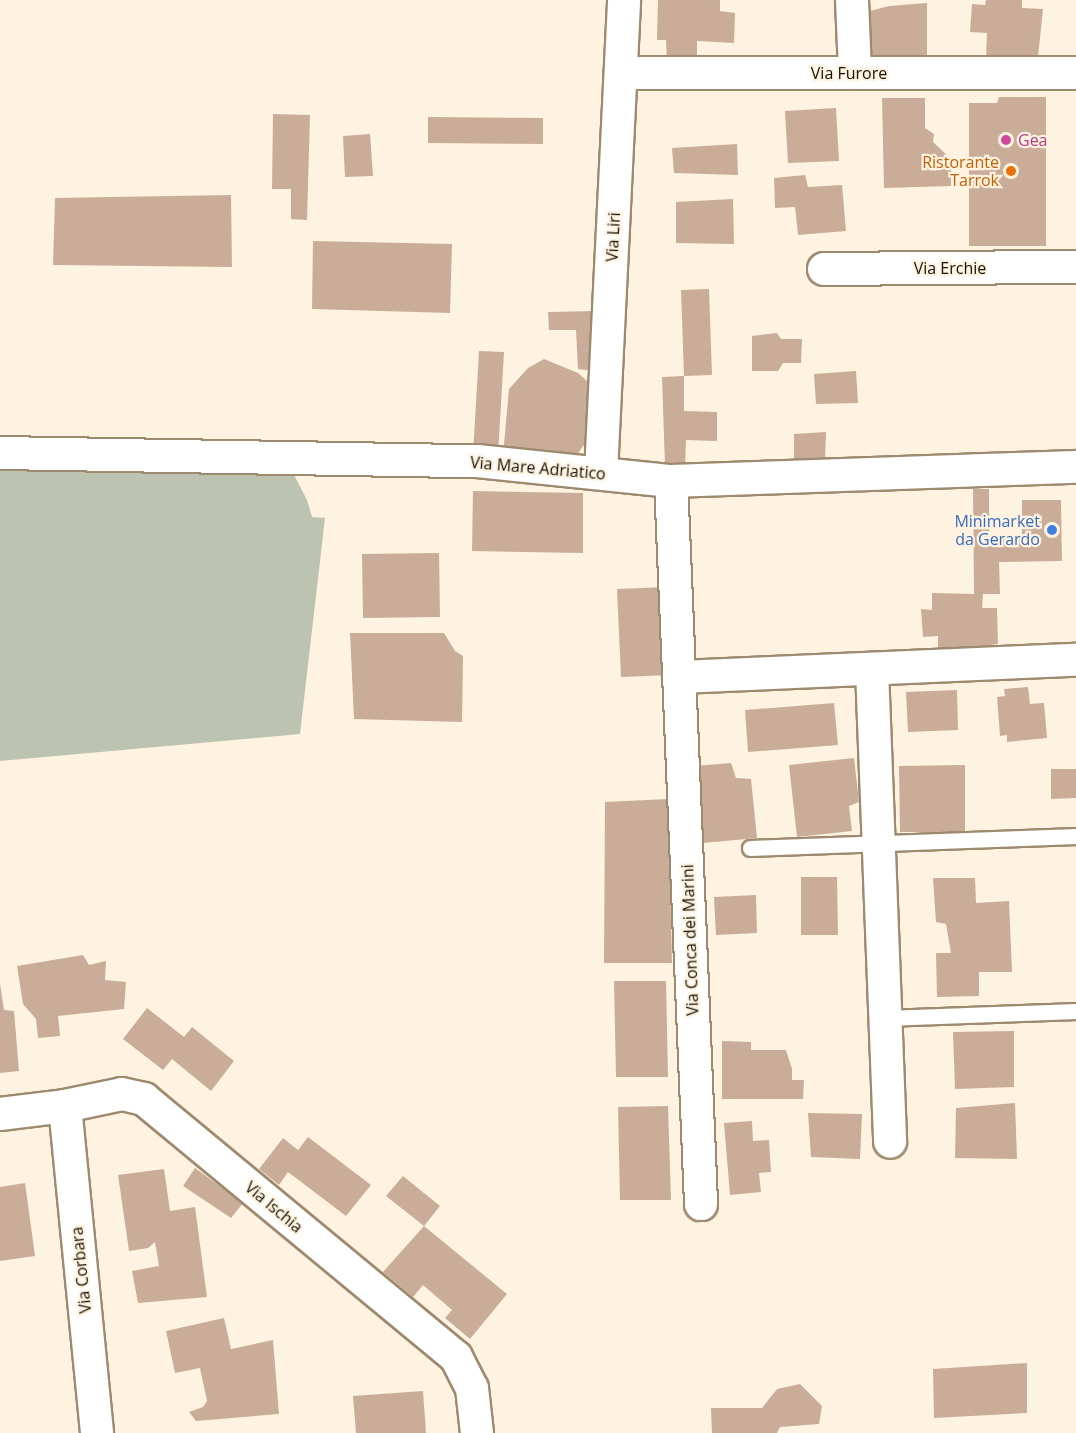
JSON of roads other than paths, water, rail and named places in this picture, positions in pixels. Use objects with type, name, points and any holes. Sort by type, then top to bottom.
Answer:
[{"type":"street","name":"Via Liri","points":[[601,474],[624,0]]},
{"type":"street","points":[[852,0],[855,73]]},
{"type":"street","name":"Via Furore","points":[[621,73],[1076,73]]},
{"type":"street","name":"Via Erchie","points":[[824,269],[1076,267]]},
{"type":"street","name":"Via Mare Adriatico","points":[[0,453],[477,461],[671,481],[1076,467]]},
{"type":"street","name":"Via Conca dei Marini","points":[[671,481],[701,1203]]},
{"type":"street","points":[[679,677],[1076,660]]},
{"type":"street","points":[[872,669],[890,1142]]},
{"type":"street","name":"Via Ischia","points":[[0,1114],[65,1106],[122,1094],[144,1099],[456,1357],[472,1388],[477,1433]]},
{"type":"street","name":"Via Corbara","points":[[65,1106],[97,1433]]},
{"type":"lane","points":[[750,848],[1076,836]]},
{"type":"lane","points":[[885,1018],[1076,1011]]},
{"type":"place","name":"Gea","points":[[1006,140]]},
{"type":"place","name":"Ristorante Tarrok","points":[[1011,171]]},
{"type":"place","name":"Minimarket da Gerardo","points":[[1052,530]]}]
